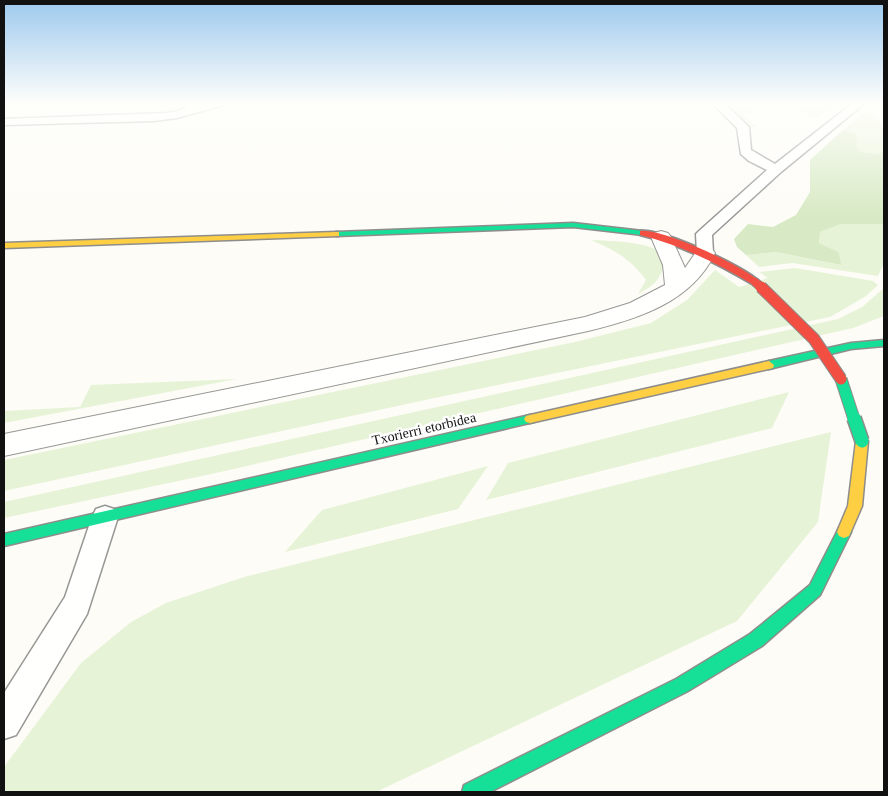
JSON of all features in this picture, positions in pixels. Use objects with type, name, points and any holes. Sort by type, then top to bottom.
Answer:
[{"type":"street","points":[[4,246],[573,225],[626,230],[661,237],[705,253],[755,282],[790,312],[830,361],[843,385],[862,441],[855,506],[838,548],[815,590],[756,640],[682,685],[471,792]]},
{"type":"street","points":[[661,237],[674,265],[676,289]]},
{"type":"street","points":[[4,445],[258,390],[588,324],[637,308],[676,289],[702,261],[705,253]]},
{"type":"street","name":"Txorierri etorbidea","points":[[851,346],[884,331]]},
{"type":"street","name":"Txorierri etorbidea","points":[[4,540],[851,346],[884,343]]},
{"type":"lane","points":[[744,140],[745,151],[753,158],[776,169]]},
{"type":"lane","points":[[705,253],[704,234],[776,169],[813,140]]},
{"type":"lane","points":[[4,723],[77,604],[105,517]]},
{"type":"green space","points":[[832,140],[856,140],[856,146],[860,152],[878,154],[884,151],[884,224],[841,224],[820,232],[819,243],[839,252],[841,265],[776,252],[746,255],[737,247],[734,239],[748,224],[773,227],[796,215],[810,192],[810,160]]},
{"type":"green space","points":[[851,140],[884,140],[884,151],[878,154],[860,152]]},
{"type":"green space","points":[[841,224],[884,224],[884,263],[878,276],[792,263],[759,267],[746,255],[776,252],[840,265],[839,252],[819,243],[820,232]]},
{"type":"green space","points":[[591,240],[623,242],[649,247],[659,252],[665,258],[664,267],[654,284],[638,294],[646,280],[634,266],[622,256]]},
{"type":"green space","points":[[795,268],[873,281],[878,285],[866,296],[830,317],[430,399],[4,491],[4,460],[575,342],[651,323],[687,300],[715,270],[739,287],[768,278],[759,272]]},
{"type":"green space","points":[[884,288],[884,316],[853,328],[216,473],[4,518],[4,502],[838,319],[862,307]]},
{"type":"green space","points":[[237,379],[4,423],[4,411],[80,407],[91,385]]},
{"type":"green space","points":[[789,392],[772,428],[486,500],[508,463]]},
{"type":"green space","points":[[831,432],[818,522],[737,621],[376,792],[4,792],[4,767],[81,663],[131,622],[166,603],[244,577]]},
{"type":"green space","points":[[488,466],[458,509],[285,552],[322,510]]},
{"type":"traffic: fast","points":[[336,234],[573,225],[643,233]]},
{"type":"traffic: fast","points":[[769,365],[851,346],[884,343]]},
{"type":"traffic: fast","points":[[841,379],[862,441]]},
{"type":"traffic: fast","points":[[4,540],[530,419]]},
{"type":"traffic: fast","points":[[471,792],[682,685],[756,640],[815,590],[844,532]]},
{"type":"traffic: slow","points":[[4,246],[336,234]]},
{"type":"traffic: slow","points":[[530,419],[769,365]]},
{"type":"traffic: slow","points":[[844,532],[855,506],[862,441]]},
{"type":"traffic: jam","points":[[643,233],[687,246],[715,259],[755,282]]},
{"type":"traffic: jam","points":[[755,282],[803,326],[824,351],[841,379]]}]
